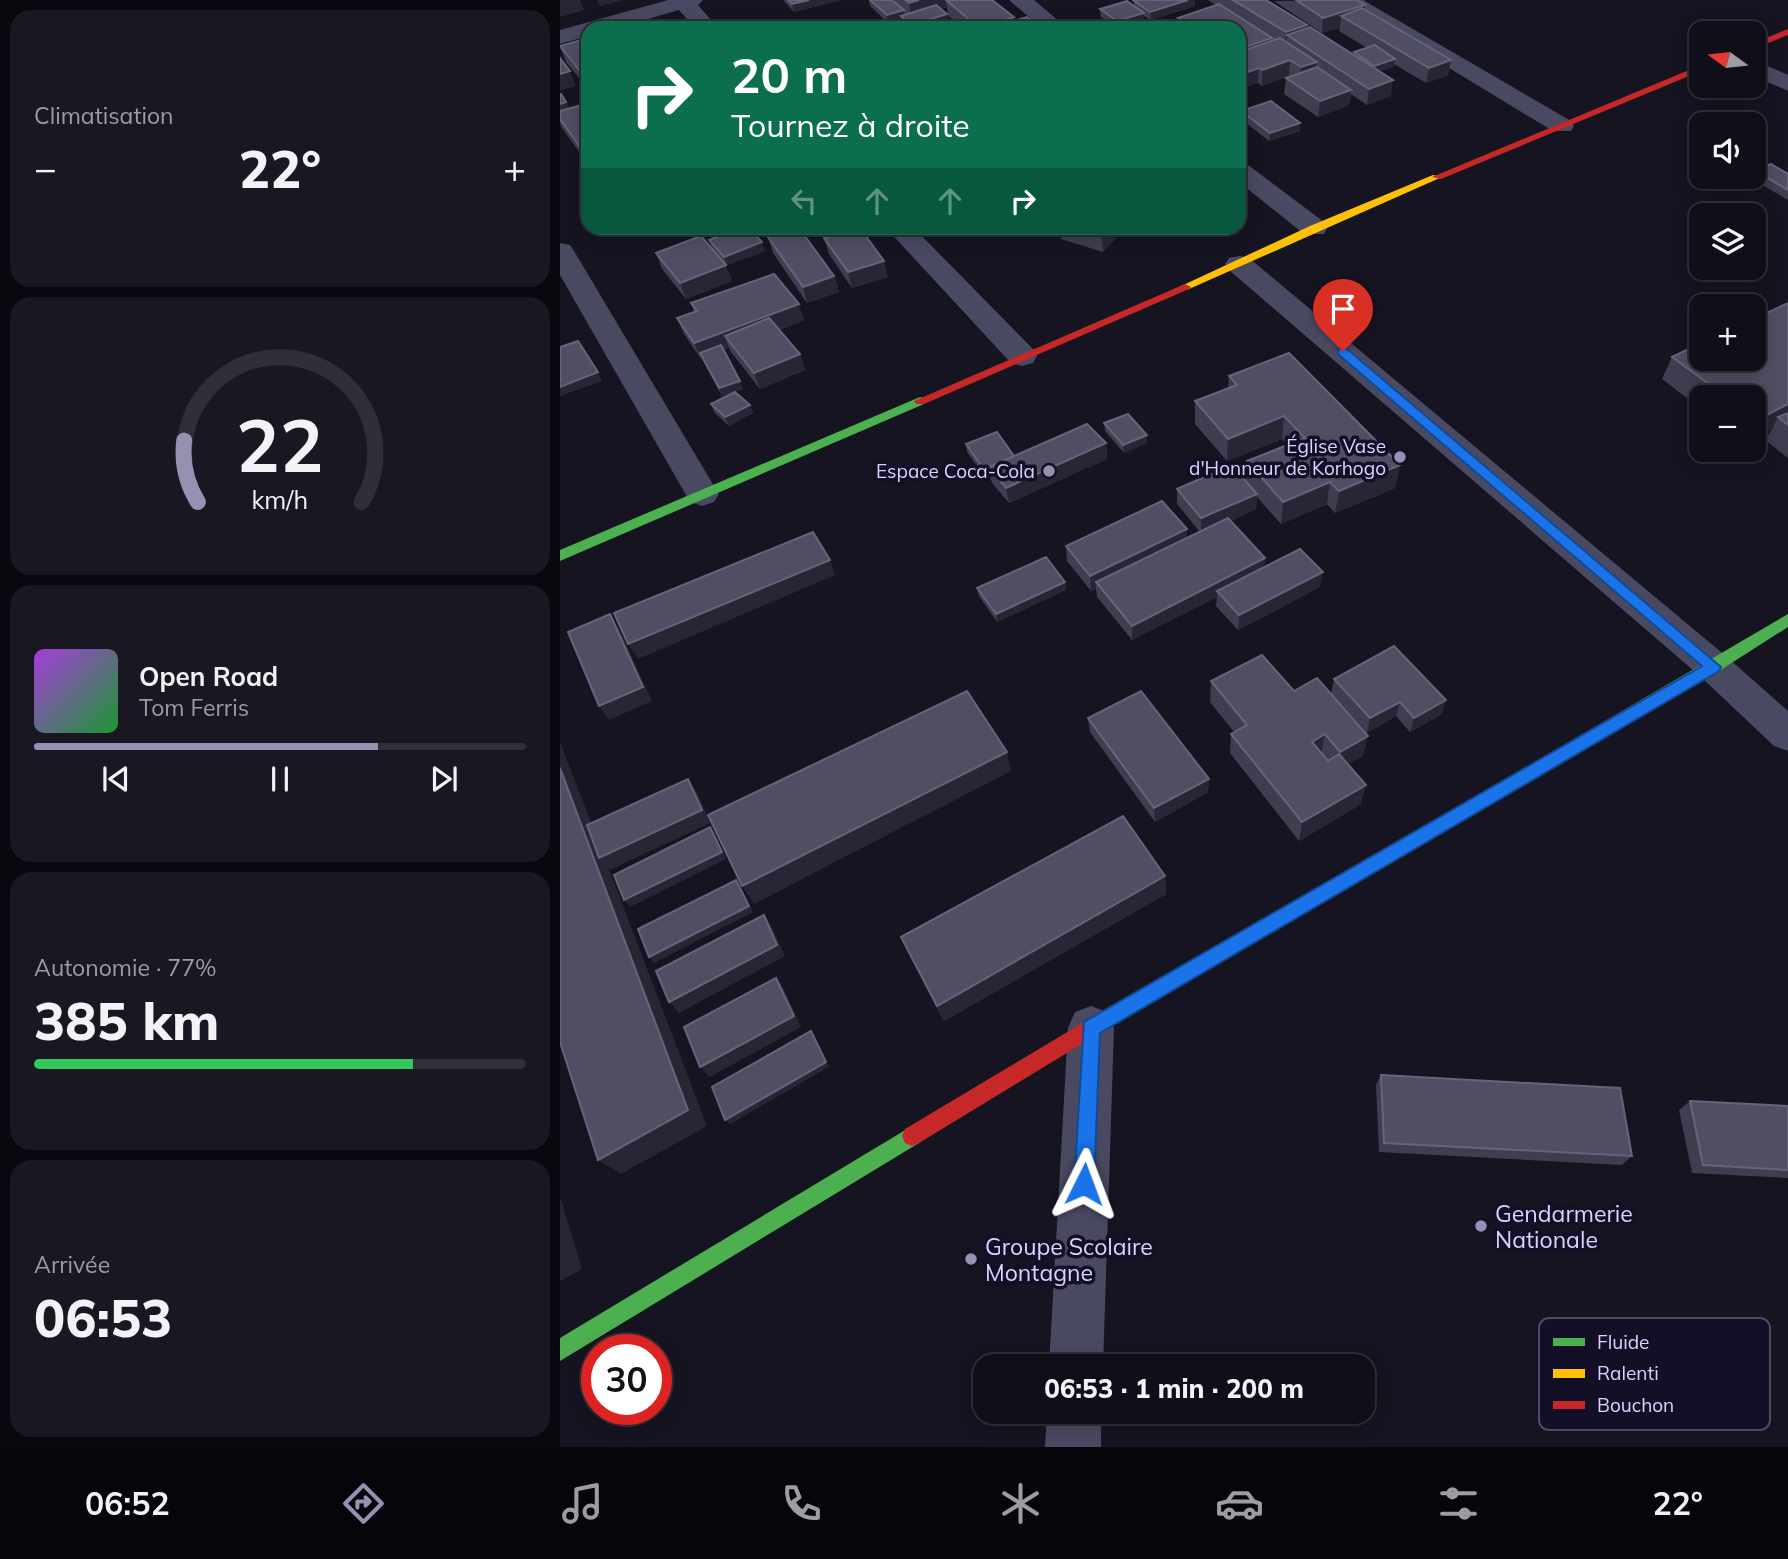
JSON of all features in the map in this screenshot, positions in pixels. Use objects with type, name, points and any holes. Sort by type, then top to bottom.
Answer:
[{"type":"main road","points":[[1766,41],[1788,32]]},
{"type":"main road","points":[[560,556],[1239,264],[1314,228],[1689,73]]},
{"type":"main road","points":[[560,1350],[1091,1028],[1714,667],[1788,620]]},
{"type":"street","points":[[1020,0],[1047,21]]},
{"type":"street","points":[[1348,0],[1562,126]]},
{"type":"street","points":[[617,21],[685,1],[702,21]]},
{"type":"street","points":[[560,37],[581,31]]},
{"type":"street","points":[[1766,73],[1788,84]]},
{"type":"street","points":[[1246,175],[1314,228]]},
{"type":"street","points":[[906,235],[1022,356]]},
{"type":"street","points":[[560,251],[702,494]]},
{"type":"street","points":[[1239,264],[1714,667],[1788,735]]},
{"type":"street","points":[[1077,1354],[1091,1028]]},
{"type":"street","points":[[1073,1447],[1074,1424]]},
{"type":"building","points":[[788,0],[809,0],[792,4]]},
{"type":"building","points":[[870,0],[892,0],[904,10],[887,15]]},
{"type":"building","points":[[946,0],[992,0],[1014,17],[1001,21],[971,21]]},
{"type":"building","points":[[1188,0],[1150,12],[1134,1]]},
{"type":"building","points":[[1233,0],[1266,0],[1307,25],[1286,32]]},
{"type":"building","points":[[1296,0],[1357,0],[1365,5],[1323,18]]},
{"type":"building","points":[[1127,1],[1144,13],[1117,21],[1100,9]]},
{"type":"building","points":[[1219,4],[1246,21],[1182,21],[1178,18]]},
{"type":"building","points":[[936,5],[947,14],[928,21],[907,21],[901,16]]},
{"type":"building","points":[[1362,8],[1451,60],[1429,68],[1341,16]]},
{"type":"building","points":[[1027,17],[1032,21],[1014,21]]},
{"type":"building","points":[[1246,21],[1272,38],[1246,47]]},
{"type":"building","points":[[1310,27],[1393,80],[1369,89],[1287,35]]},
{"type":"building","points":[[1280,38],[1317,62],[1301,67],[1290,60],[1246,73],[1246,50]]},
{"type":"building","points":[[581,40],[581,72],[560,46]]},
{"type":"building","points":[[1375,45],[1395,59],[1374,66],[1354,52]]},
{"type":"building","points":[[560,58],[570,71],[560,74]]},
{"type":"building","points":[[1317,67],[1351,90],[1320,101],[1286,78]]},
{"type":"building","points":[[560,94],[566,102],[560,104]]},
{"type":"building","points":[[1271,101],[1300,123],[1270,133],[1246,115],[1246,109]]},
{"type":"building","points":[[581,105],[581,147],[560,119],[560,111]]},
{"type":"building","points":[[1771,164],[1788,174],[1788,190],[1766,177],[1766,166]]},
{"type":"building","points":[[722,235],[755,235],[762,242],[724,257],[709,240]]},
{"type":"building","points":[[804,235],[834,276],[803,287],[768,237]]},
{"type":"building","points":[[835,235],[865,235],[884,261],[848,272],[824,238]]},
{"type":"building","points":[[701,236],[726,265],[680,283],[656,253]]},
{"type":"building","points":[[774,274],[799,304],[694,343],[677,318],[697,311],[691,303]]},
{"type":"building","points":[[1788,303],[1788,404],[1766,415],[1766,385],[1710,385],[1691,371],[1766,371],[1766,313]]},
{"type":"building","points":[[769,318],[800,354],[754,373],[725,336]]},
{"type":"building","points":[[578,341],[598,372],[560,387],[560,347]]},
{"type":"building","points":[[721,345],[740,381],[719,388],[700,353]]},
{"type":"building","points":[[1689,349],[1689,370],[1672,357]]},
{"type":"building","points":[[1289,353],[1400,465],[1339,491],[1330,482],[1283,502],[1247,461],[1305,438],[1284,416],[1228,439],[1195,401],[1237,385],[1229,376]]},
{"type":"building","points":[[735,392],[750,405],[725,417],[711,404]]},
{"type":"building","points":[[1788,413],[1788,425],[1778,417]]},
{"type":"building","points":[[1128,414],[1147,435],[1123,445],[1104,423]]},
{"type":"building","points":[[1087,424],[1106,443],[1006,488],[989,467]]},
{"type":"building","points":[[997,432],[1014,456],[989,467],[990,471],[986,473],[966,444]]},
{"type":"building","points":[[1232,465],[1257,494],[1201,518],[1177,489]]},
{"type":"building","points":[[1162,501],[1187,529],[1090,576],[1066,546]]},
{"type":"building","points":[[1228,518],[1265,558],[1132,626],[1096,582]]},
{"type":"building","points":[[813,532],[830,560],[628,644],[614,613]]},
{"type":"building","points":[[1300,549],[1323,572],[1239,615],[1217,591]]},
{"type":"building","points":[[1046,557],[1065,582],[996,614],[977,588]]},
{"type":"building","points":[[610,614],[643,687],[599,706],[568,632]]},
{"type":"building","points":[[1394,646],[1446,700],[1414,718],[1400,702],[1370,718],[1334,679]]},
{"type":"building","points":[[1262,655],[1294,691],[1317,678],[1368,736],[1340,752],[1325,734],[1312,742],[1328,761],[1339,754],[1366,785],[1302,822],[1231,734],[1247,725],[1211,681]]},
{"type":"building","points":[[967,691],[1007,752],[742,886],[708,815]]},
{"type":"building","points":[[1141,691],[1209,779],[1154,808],[1088,718]]},
{"type":"building","points":[[560,768],[688,1110],[598,1160],[560,1042]]},
{"type":"building","points":[[688,779],[702,810],[599,858],[587,825]]},
{"type":"building","points":[[1123,816],[1165,876],[937,1006],[901,937]]},
{"type":"building","points":[[710,827],[722,852],[624,900],[614,875]]},
{"type":"building","points":[[736,880],[749,906],[649,957],[638,929]]},
{"type":"building","points":[[764,915],[777,945],[669,1002],[656,971]]},
{"type":"building","points":[[776,978],[794,1016],[700,1067],[684,1027]]},
{"type":"building","points":[[811,1031],[826,1062],[725,1120],[712,1087]]},
{"type":"building","points":[[1381,1075],[1620,1088],[1632,1156],[1384,1143]]},
{"type":"building","points":[[1690,1101],[1788,1106],[1788,1170],[1703,1165]]},
{"type":"traffic: fast","points":[[560,556],[920,401]]},
{"type":"traffic: fast","points":[[1394,853],[1714,667],[1788,620]]},
{"type":"traffic: fast","points":[[560,1350],[912,1136]]},
{"type":"traffic: slow","points":[[1185,287],[1314,228],[1437,177]]},
{"type":"traffic: jam","points":[[1766,41],[1788,32]]},
{"type":"traffic: jam","points":[[1437,177],[1689,73]]},
{"type":"traffic: jam","points":[[920,401],[1185,287]]},
{"type":"traffic: jam","points":[[912,1136],[1091,1028],[1394,853]]},
{"type":"place","name":"Église Vase d'Honneur de Korhogo","points":[[1400,457]]},
{"type":"place","name":"Espace Coca-Cola","points":[[1049,471]]},
{"type":"place","name":"Gendarmerie Nationale","points":[[1481,1226]]},
{"type":"place","name":"Groupe Scolaire Montagne","points":[[971,1259]]},
{"type":"route","points":[[1084,1184],[1091,1028],[1714,667],[1343,351]]}]
